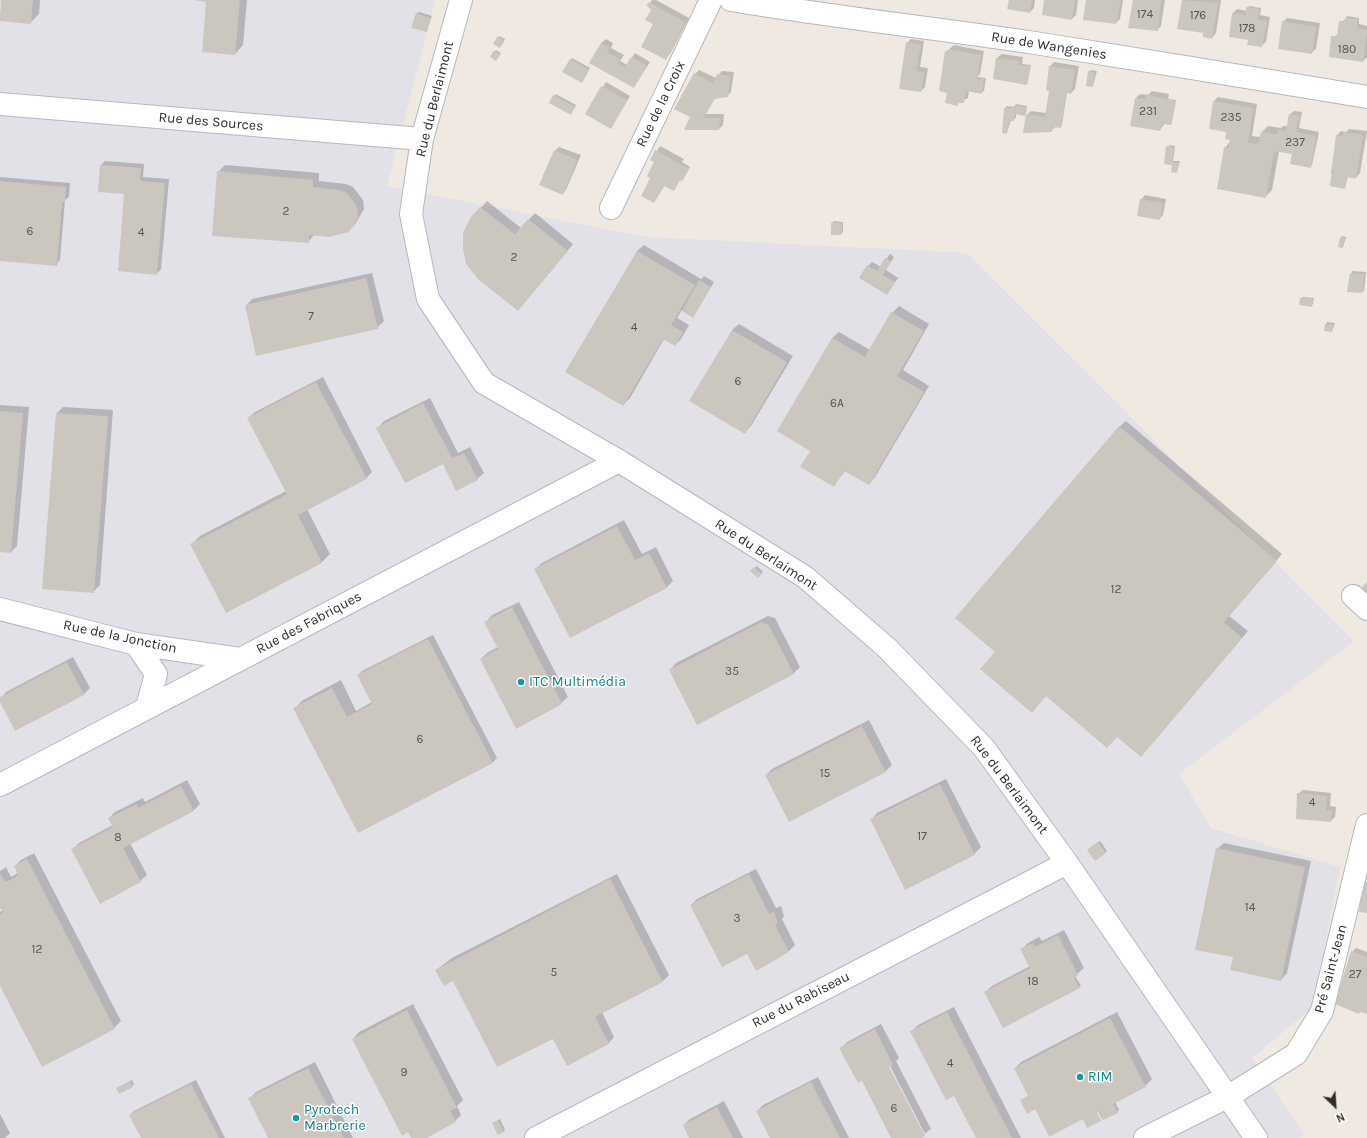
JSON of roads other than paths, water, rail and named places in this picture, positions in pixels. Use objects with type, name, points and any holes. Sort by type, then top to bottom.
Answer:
[{"type":"street","name":"Rue du Berlaimont","points":[[461,0],[422,139],[412,214],[428,299],[484,383],[619,461],[805,577],[887,648],[984,748],[1229,1096],[1256,1138]]},
{"type":"street","name":"Rue de la Croix","points":[[611,208],[711,0]]},
{"type":"street","name":"Rue de Wangenies","points":[[731,0],[804,12],[860,18],[1037,44],[1367,97]]},
{"type":"street","points":[[828,0],[860,18]]},
{"type":"street","name":"Rue des Sources","points":[[0,104],[422,139]]},
{"type":"street","name":"Rue des Fabriques","points":[[0,785],[619,461]]},
{"type":"street","name":"Rue de la Jonction","points":[[0,609],[136,644],[240,659]]},
{"type":"street","points":[[136,644],[156,674],[147,707]]},
{"type":"street","name":"Pré Saint-Jean","points":[[1229,1096],[1296,1054],[1322,1011],[1367,825]]},
{"type":"street","name":"Rue du Rabiseau","points":[[536,1138],[1066,863]]},
{"type":"street","points":[[1145,1138],[1229,1096]]},
{"type":"place","name":"ITC Multimédia","points":[[521,682]]},
{"type":"place","name":"RIM","points":[[1080,1077]]},
{"type":"place","name":"Pyrotech Marbrerie","points":[[296,1118]]}]
